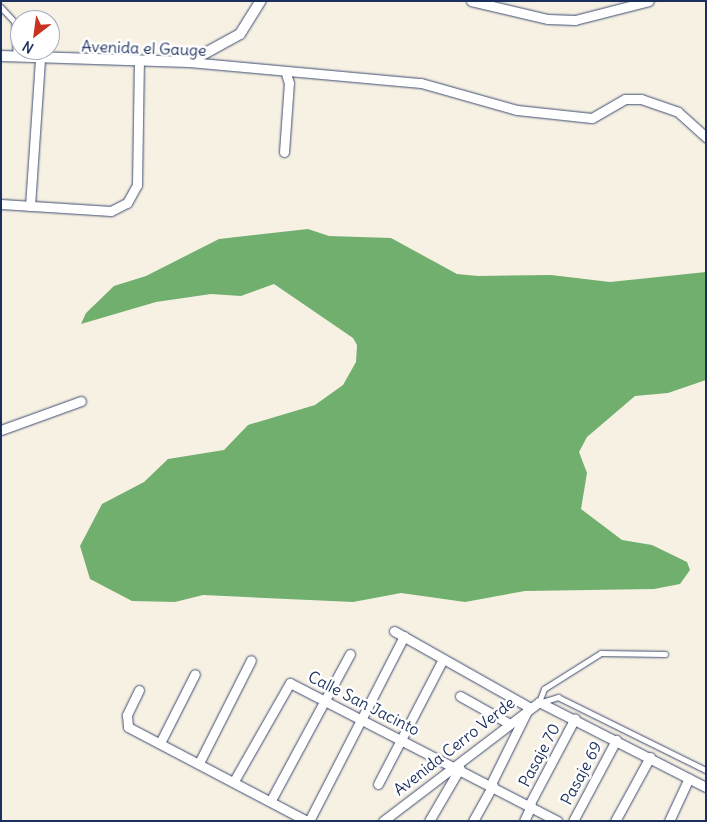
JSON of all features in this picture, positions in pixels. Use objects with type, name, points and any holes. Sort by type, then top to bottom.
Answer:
[{"type":"street","points":[[189,62],[240,34],[262,1]]},
{"type":"street","points":[[471,1],[548,19],[575,20],[649,1]]},
{"type":"street","points":[[30,206],[40,60]]},
{"type":"street","name":"Avenida el Gauge","points":[[60,60],[138,64],[189,62],[286,74],[421,83],[516,110],[592,118],[624,99],[641,99],[678,112],[706,137]]},
{"type":"street","points":[[1,204],[112,211],[134,195],[138,64]]},
{"type":"street","points":[[284,152],[289,83],[286,74]]},
{"type":"street","points":[[1,430],[81,401]]},
{"type":"street","points":[[394,631],[529,707],[473,821]]},
{"type":"street","points":[[139,690],[125,722],[160,743],[308,821],[404,636]]},
{"type":"street","points":[[271,800],[327,701],[350,654]]},
{"type":"street","points":[[378,784],[442,659]]},
{"type":"street","points":[[199,763],[250,660]]},
{"type":"street","points":[[160,743],[195,674]]},
{"type":"street","name":"Calle San Jacinto","points":[[234,781],[290,682],[492,784],[557,821]]},
{"type":"street","points":[[460,696],[510,724]]},
{"type":"street","points":[[541,702],[706,787]]},
{"type":"street","name":"Avenida Cerro Verde","points":[[383,821],[457,766],[529,707],[541,702]]},
{"type":"street","name":"Pasaje 70","points":[[524,821],[575,718]]},
{"type":"street","name":"Pasaje 69","points":[[573,821],[616,740]]},
{"type":"street","points":[[615,821],[650,757]]},
{"type":"street","points":[[429,821],[457,766]]},
{"type":"street","points":[[669,821],[689,778]]},
{"type":"lane","points":[[1,7],[10,17]]},
{"type":"lane","points":[[665,654],[601,654],[544,689],[541,702],[558,698],[705,768]]},
{"type":"green space","points":[[308,229],[329,236],[391,238],[457,274],[478,276],[551,275],[610,282],[706,272],[706,380],[668,393],[635,396],[587,437],[579,452],[587,473],[581,509],[622,540],[652,545],[687,562],[690,570],[680,584],[654,589],[525,591],[465,602],[401,593],[353,602],[203,595],[175,602],[132,601],[90,579],[80,546],[102,504],[144,482],[168,459],[224,450],[248,425],[315,405],[343,385],[356,362],[357,345],[353,338],[274,284],[241,296],[211,294],[156,302],[81,324],[86,313],[114,286],[146,276],[219,239]]}]
